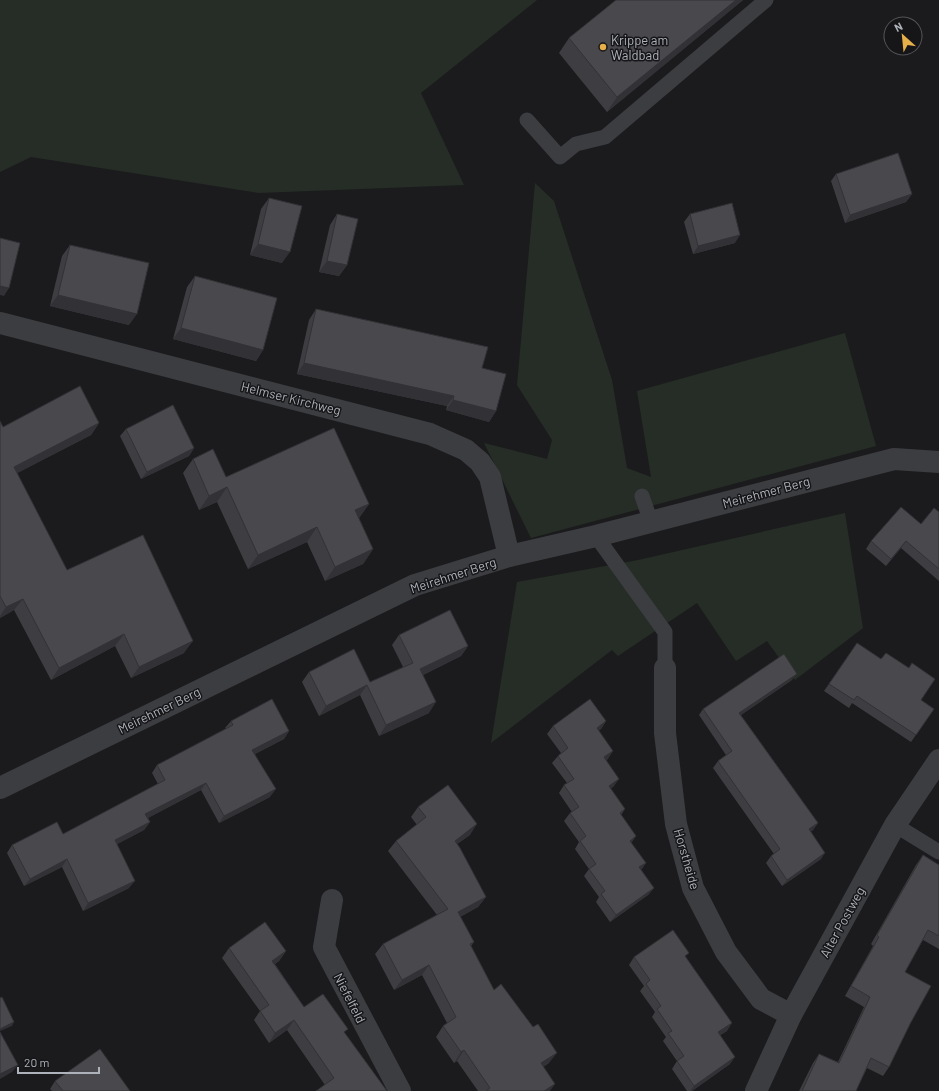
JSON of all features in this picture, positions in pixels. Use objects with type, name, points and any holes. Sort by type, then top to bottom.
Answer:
[{"type":"street","name":"Helmser Kirchweg","points":[[0,323],[430,434],[466,450],[480,462],[490,477],[509,556]]},
{"type":"street","name":"Meirehmer Berg","points":[[0,788],[415,585],[509,556],[596,536],[894,459],[939,462]]},
{"type":"street","name":"Horstheide","points":[[665,668],[665,733],[676,824],[693,888],[726,952],[761,999],[790,1016]]},
{"type":"street","name":"Alter Postweg","points":[[756,1091],[790,1016],[895,825],[939,760]]},
{"type":"street","name":"Niefelfeld","points":[[332,900],[324,947],[400,1091]]},
{"type":"lane","points":[[527,120],[560,157],[576,144],[605,137],[766,0]]},
{"type":"lane","points":[[642,496],[651,522]]},
{"type":"lane","points":[[596,536],[665,632],[665,668]]},
{"type":"lane","points":[[895,825],[939,852]]},
{"type":"shaded area","points":[[0,0],[537,0],[421,93],[464,185],[259,193],[31,157],[0,172]]},
{"type":"shaded area","points":[[535,183],[554,201],[612,380],[627,468],[651,477],[637,391],[845,333],[876,446],[531,538],[484,443],[547,459],[552,440],[517,385]]},
{"type":"shaded area","points":[[845,513],[863,628],[795,680],[767,641],[736,661],[697,603],[618,656],[612,650],[491,743],[517,582],[638,560]]},
{"type":"building","points":[[616,0],[736,0],[617,97],[569,38]]},
{"type":"building","points":[[898,153],[912,194],[850,215],[836,174]]},
{"type":"building","points":[[269,198],[302,206],[290,252],[258,244]]},
{"type":"building","points":[[732,203],[740,235],[698,246],[690,214]]},
{"type":"building","points":[[337,214],[358,219],[347,265],[327,261]]},
{"type":"building","points":[[0,238],[20,243],[9,288],[0,286]]},
{"type":"building","points":[[70,245],[149,263],[137,314],[58,295]]},
{"type":"building","points":[[195,276],[277,298],[263,350],[181,328]]},
{"type":"building","points":[[316,309],[488,347],[482,368],[506,374],[496,411],[453,400],[454,396],[304,363]]},
{"type":"building","points":[[80,386],[99,423],[14,467],[67,570],[143,535],[193,641],[139,667],[124,634],[59,668],[23,599],[6,607],[0,596],[0,421],[3,427]]},
{"type":"building","points":[[173,405],[194,448],[147,472],[126,429]]},
{"type":"building","points":[[334,428],[369,504],[355,510],[373,549],[335,567],[317,527],[258,555],[227,487],[209,496],[193,459],[213,449],[226,477]]},
{"type":"building","points":[[901,507],[921,524],[934,508],[939,512],[939,569],[906,541],[891,559],[871,541]]},
{"type":"building","points":[[450,610],[468,646],[420,669],[436,702],[386,725],[367,685],[326,706],[309,672],[354,649],[370,682],[413,663],[399,635]]},
{"type":"building","points":[[857,643],[881,659],[886,653],[909,668],[912,663],[935,679],[921,700],[934,709],[916,735],[857,696],[854,700],[829,684]]},
{"type":"building","points":[[784,654],[797,674],[739,713],[818,823],[809,829],[825,853],[787,880],[771,856],[780,849],[718,761],[732,751],[703,709]]},
{"type":"building","points":[[272,699],[289,731],[252,750],[276,789],[224,816],[206,783],[145,814],[150,822],[115,840],[135,881],[88,903],[67,859],[30,879],[12,845],[57,822],[63,834],[165,780],[157,765],[233,725],[231,721]]},
{"type":"building","points":[[590,699],[606,721],[597,728],[613,751],[604,757],[619,779],[609,786],[625,809],[620,813],[636,836],[630,841],[646,863],[639,867],[654,888],[616,915],[601,894],[605,891],[589,869],[596,864],[580,841],[586,836],[570,813],[579,807],[564,785],[574,779],[558,756],[568,748],[553,726]]},
{"type":"building","points":[[448,785],[477,824],[455,841],[486,897],[458,912],[474,942],[470,944],[494,990],[501,984],[533,1027],[538,1024],[557,1053],[541,1063],[555,1084],[544,1091],[486,1091],[490,1088],[464,1050],[461,1052],[443,1026],[456,1017],[429,965],[402,980],[383,944],[448,909],[396,841],[426,817],[418,807]]},
{"type":"building","points":[[923,855],[939,865],[939,936],[928,930],[905,972],[931,986],[889,1067],[871,1058],[856,1091],[802,1091],[819,1054],[839,1063],[870,997],[851,986],[879,937],[877,935]]},
{"type":"building","points":[[265,922],[286,951],[272,961],[304,1007],[323,994],[348,1029],[344,1032],[387,1091],[316,1091],[334,1078],[294,1020],[275,1033],[260,1011],[269,1005],[229,948]]},
{"type":"building","points":[[673,930],[689,953],[685,956],[732,1023],[718,1032],[735,1057],[694,1086],[677,1061],[684,1056],[668,1033],[672,1031],[657,1009],[661,1006],[646,984],[650,980],[634,957]]},
{"type":"building","points":[[2,997],[14,1022],[0,1029],[0,998]]},
{"type":"building","points":[[0,1032],[18,1065],[0,1074]]},
{"type":"building","points":[[100,1049],[130,1091],[63,1091],[55,1081]]},
{"type":"place","name":"Krippe am Waldbad","points":[[603,47]]}]
